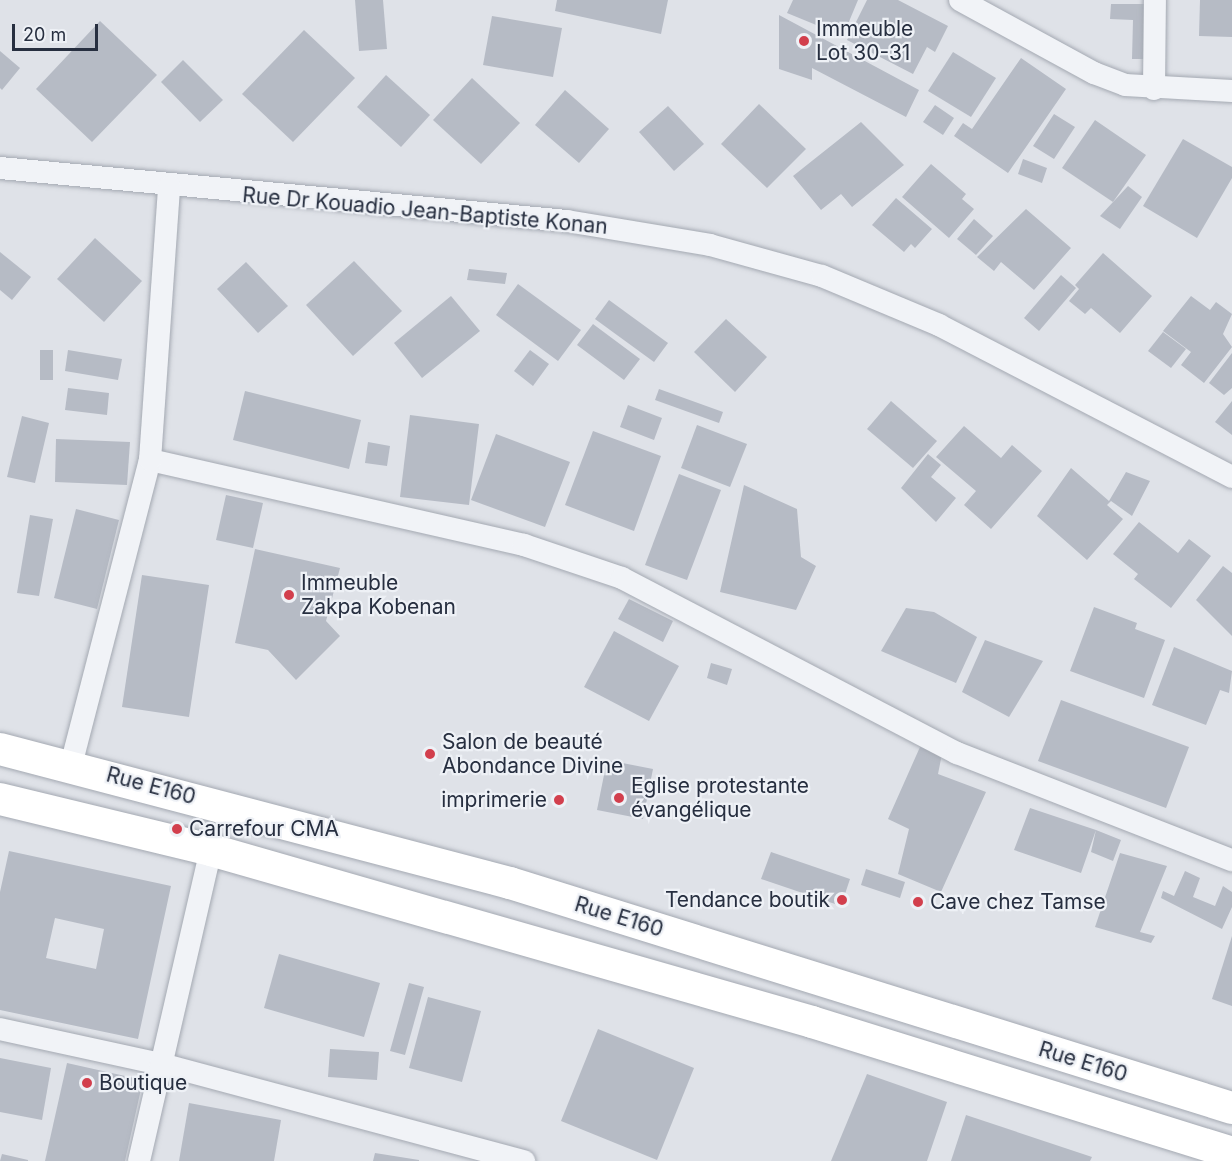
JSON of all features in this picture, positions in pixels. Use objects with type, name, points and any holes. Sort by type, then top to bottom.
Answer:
[{"type":"street","points":[[960,0],[1094,74],[1154,90],[1232,91]]},
{"type":"street","points":[[1154,90],[1155,0]]},
{"type":"street","name":"Rue Dr Kouadio Jean-Baptiste Konan","points":[[0,168],[169,187],[567,221],[710,245],[800,270],[939,325],[1232,477]]},
{"type":"street","points":[[71,765],[150,460],[169,187]]},
{"type":"street","points":[[150,460],[524,545],[611,574],[957,753],[1232,860]]},
{"type":"street","name":"Rue E160","points":[[0,749],[71,765],[510,883],[1232,1108]]},
{"type":"street","name":"Rue E160","points":[[0,800],[211,850],[812,1022],[1232,1153]]},
{"type":"street","points":[[139,1161],[211,850]]},
{"type":"street","points":[[0,1029],[161,1064],[524,1161]]},
{"type":"building","points":[[355,0],[383,0],[387,49],[359,51]]},
{"type":"building","points":[[557,0],[668,0],[661,34],[555,11]]},
{"type":"building","points":[[793,0],[858,0],[843,36],[787,13]]},
{"type":"building","points":[[867,0],[898,0],[948,26],[935,52],[927,47],[913,74],[847,40]]},
{"type":"building","points":[[1200,0],[1232,0],[1232,37],[1199,36]]},
{"type":"building","points":[[1111,4],[1151,4],[1151,59],[1132,59],[1133,20],[1110,19]]},
{"type":"building","name":"Immeuble Lot 30-31","points":[[779,15],[919,90],[906,117],[812,68],[812,80],[779,69]]},
{"type":"building","points":[[492,16],[562,28],[553,77],[483,65]]},
{"type":"building","points":[[100,21],[157,75],[92,142],[36,89]]},
{"type":"building","points":[[304,30],[355,78],[293,142],[242,94]]},
{"type":"building","points":[[0,51],[20,68],[2,90],[0,88]]},
{"type":"building","points":[[953,52],[996,78],[971,117],[928,91]]},
{"type":"building","points":[[1021,58],[1066,89],[1008,173],[954,136],[963,123],[972,129]]},
{"type":"building","points":[[183,60],[223,100],[200,122],[161,82]]},
{"type":"building","points":[[386,75],[430,115],[401,147],[357,107]]},
{"type":"building","points":[[472,78],[520,123],[481,164],[433,120]]},
{"type":"building","points":[[565,90],[609,129],[579,163],[535,125]]},
{"type":"building","points":[[759,104],[806,149],[767,188],[721,144]]},
{"type":"building","points":[[935,105],[954,118],[943,135],[923,122]]},
{"type":"building","points":[[668,106],[704,144],[674,171],[639,132]]},
{"type":"building","points":[[1054,114],[1075,127],[1054,159],[1033,146]]},
{"type":"building","points":[[1095,120],[1146,155],[1113,202],[1062,168]]},
{"type":"building","points":[[861,122],[904,165],[852,207],[841,194],[821,210],[793,176]]},
{"type":"building","points":[[1183,139],[1232,167],[1232,178],[1197,238],[1143,206]]},
{"type":"building","points":[[1023,159],[1047,168],[1042,183],[1018,174]]},
{"type":"building","points":[[931,164],[966,194],[962,199],[974,209],[949,238],[902,197]]},
{"type":"building","points":[[1128,186],[1142,197],[1120,229],[1100,216]]},
{"type":"building","points":[[896,198],[932,229],[915,248],[911,244],[904,252],[872,225]]},
{"type":"building","points":[[1026,209],[1071,248],[1034,290],[1001,262],[994,271],[977,257]]},
{"type":"building","points":[[974,219],[993,236],[976,255],[957,239]]},
{"type":"building","points":[[95,238],[142,281],[104,322],[57,279]]},
{"type":"building","points":[[0,252],[31,277],[12,300],[0,290]]},
{"type":"building","points":[[1103,253],[1152,296],[1120,333],[1091,308],[1085,314],[1069,301],[1079,289],[1075,285]]},
{"type":"building","points":[[354,261],[402,311],[353,356],[306,305]]},
{"type":"building","points":[[246,262],[288,306],[258,333],[217,289]]},
{"type":"building","points":[[469,269],[507,273],[505,284],[467,280]]},
{"type":"building","points":[[1061,275],[1076,288],[1039,331],[1024,318]]},
{"type":"building","points":[[518,284],[581,330],[558,361],[496,315]]},
{"type":"building","points":[[451,296],[480,331],[422,378],[394,343]]},
{"type":"building","points":[[1191,296],[1210,310],[1216,302],[1232,314],[1223,334],[1232,347],[1204,383],[1181,365],[1191,352],[1163,331]]},
{"type":"building","points":[[609,300],[668,343],[654,362],[595,319]]},
{"type":"building","points":[[726,319],[767,357],[735,392],[694,352]]},
{"type":"building","points":[[593,324],[640,359],[624,380],[577,345]]},
{"type":"building","points":[[1163,332],[1186,349],[1171,368],[1148,351]]},
{"type":"building","points":[[40,350],[53,350],[53,380],[40,380]]},
{"type":"building","points":[[68,350],[122,359],[118,380],[65,371]]},
{"type":"building","points":[[530,350],[549,364],[533,386],[514,371]]},
{"type":"building","points":[[1232,353],[1232,388],[1224,395],[1209,383]]},
{"type":"building","points":[[68,388],[109,393],[107,415],[65,410]]},
{"type":"building","points":[[659,389],[723,412],[719,423],[655,400]]},
{"type":"building","points":[[245,391],[361,420],[349,469],[233,440]]},
{"type":"building","points":[[891,401],[937,441],[913,468],[867,429]]},
{"type":"building","points":[[1232,401],[1232,435],[1215,422]]},
{"type":"building","points":[[628,405],[662,418],[654,440],[620,427]]},
{"type":"building","points":[[410,415],[479,424],[469,505],[400,497]]},
{"type":"building","points":[[22,416],[49,423],[35,483],[7,477]]},
{"type":"building","points":[[697,425],[747,444],[730,487],[681,468]]},
{"type":"building","points":[[964,426],[1001,458],[1012,445],[1042,471],[991,529],[964,505],[976,491],[936,457]]},
{"type":"building","points":[[593,431],[661,456],[634,531],[565,505]]},
{"type":"building","points":[[496,434],[570,462],[545,527],[471,500]]},
{"type":"building","points":[[56,439],[130,442],[127,485],[55,482]]},
{"type":"building","points":[[368,442],[390,446],[387,466],[365,463]]},
{"type":"building","points":[[928,454],[941,465],[931,477],[956,498],[936,522],[901,488]]},
{"type":"building","points":[[1071,468],[1109,501],[1126,472],[1150,481],[1132,516],[1111,501],[1107,505],[1123,519],[1087,560],[1037,516]]},
{"type":"building","points":[[679,474],[721,490],[687,580],[645,565]]},
{"type":"building","points":[[744,485],[797,509],[801,557],[816,566],[796,610],[720,592]]},
{"type":"building","points":[[226,495],[263,503],[253,548],[216,540]]},
{"type":"building","points":[[76,509],[119,520],[97,609],[54,598]]},
{"type":"building","points":[[30,515],[53,519],[39,596],[17,593]]},
{"type":"building","points":[[1139,522],[1178,553],[1189,539],[1211,556],[1171,608],[1134,579],[1138,574],[1113,554]]},
{"type":"building","name":"Immeuble Zakpa Kobenan","points":[[255,549],[340,568],[326,621],[340,636],[296,680],[268,650],[235,643]]},
{"type":"building","points":[[1223,566],[1232,573],[1232,636],[1196,600]]},
{"type":"building","points":[[142,575],[209,585],[189,717],[122,707]]},
{"type":"building","points":[[629,599],[673,621],[663,642],[618,619]]},
{"type":"building","points":[[1094,607],[1137,623],[1135,629],[1165,640],[1144,698],[1070,671]]},
{"type":"building","points":[[906,608],[934,612],[977,637],[956,683],[881,651]]},
{"type":"building","points":[[614,631],[679,666],[649,721],[584,687]]},
{"type":"building","points":[[985,640],[1043,661],[1009,717],[962,692]]},
{"type":"building","points":[[1174,647],[1232,671],[1229,693],[1220,690],[1206,725],[1152,705]]},
{"type":"building","points":[[711,663],[732,669],[727,685],[707,678]]},
{"type":"building","points":[[1061,700],[1189,747],[1166,808],[1038,761]]},
{"type":"building","points":[[920,747],[942,754],[938,774],[986,792],[941,892],[898,874],[909,829],[888,819]]},
{"type":"building","points":[[607,760],[653,769],[643,819],[597,810]]},
{"type":"building","points":[[1030,808],[1096,830],[1081,873],[1014,850]]},
{"type":"building","points":[[1096,830],[1121,840],[1113,861],[1091,852]]},
{"type":"building","points":[[9,851],[171,886],[138,1039],[0,1010],[0,892]],"holes":[[[55,918],[104,929],[96,969],[46,958]]]},
{"type":"building","points":[[771,852],[850,879],[841,906],[761,879]]},
{"type":"building","points":[[1120,853],[1167,866],[1140,932],[1155,936],[1151,943],[1095,927]]},
{"type":"building","points":[[866,869],[905,882],[900,898],[861,885]]},
{"type":"building","points":[[1185,871],[1200,878],[1193,897],[1215,906],[1223,886],[1232,892],[1232,907],[1222,929],[1161,898],[1163,891],[1174,896]]},
{"type":"building","points":[[1232,936],[1232,1006],[1212,999]]},
{"type":"building","points":[[279,954],[380,983],[364,1037],[264,1008]]},
{"type":"building","points":[[409,983],[424,987],[405,1055],[390,1051]]},
{"type":"building","points":[[428,997],[481,1011],[462,1082],[409,1068]]},
{"type":"building","points":[[598,1029],[694,1068],[657,1160],[561,1121]]},
{"type":"building","points":[[330,1049],[379,1052],[377,1080],[328,1077]]},
{"type":"building","points":[[0,1058],[51,1068],[42,1120],[0,1112]]},
{"type":"building","points":[[67,1063],[143,1080],[125,1161],[45,1161]]},
{"type":"building","points":[[867,1074],[947,1102],[927,1161],[831,1161]]},
{"type":"building","points":[[189,1103],[281,1120],[274,1161],[179,1161]]},
{"type":"building","points":[[966,1115],[1092,1157],[1090,1161],[951,1161]]},
{"type":"building","points":[[375,1153],[419,1160],[419,1161],[373,1161]]},
{"type":"building","points":[[2,1154],[28,1160],[28,1161],[0,1161]]},
{"type":"place","name":"Immeuble Lot 30-31","points":[[804,41]]},
{"type":"place","name":"Immeuble Zakpa Kobenan","points":[[289,595]]},
{"type":"place","name":"Salon de beauté Abondance Divine","points":[[430,754]]},
{"type":"place","name":"Eglise protestante évangélique","points":[[619,798]]},
{"type":"place","name":"imprimerie","points":[[559,800]]},
{"type":"place","name":"Carrefour CMA","points":[[177,829]]},
{"type":"place","name":"Tendance boutik","points":[[842,900]]},
{"type":"place","name":"Cave chez Tamse","points":[[918,902]]},
{"type":"place","name":"Boutique","points":[[87,1083]]}]
